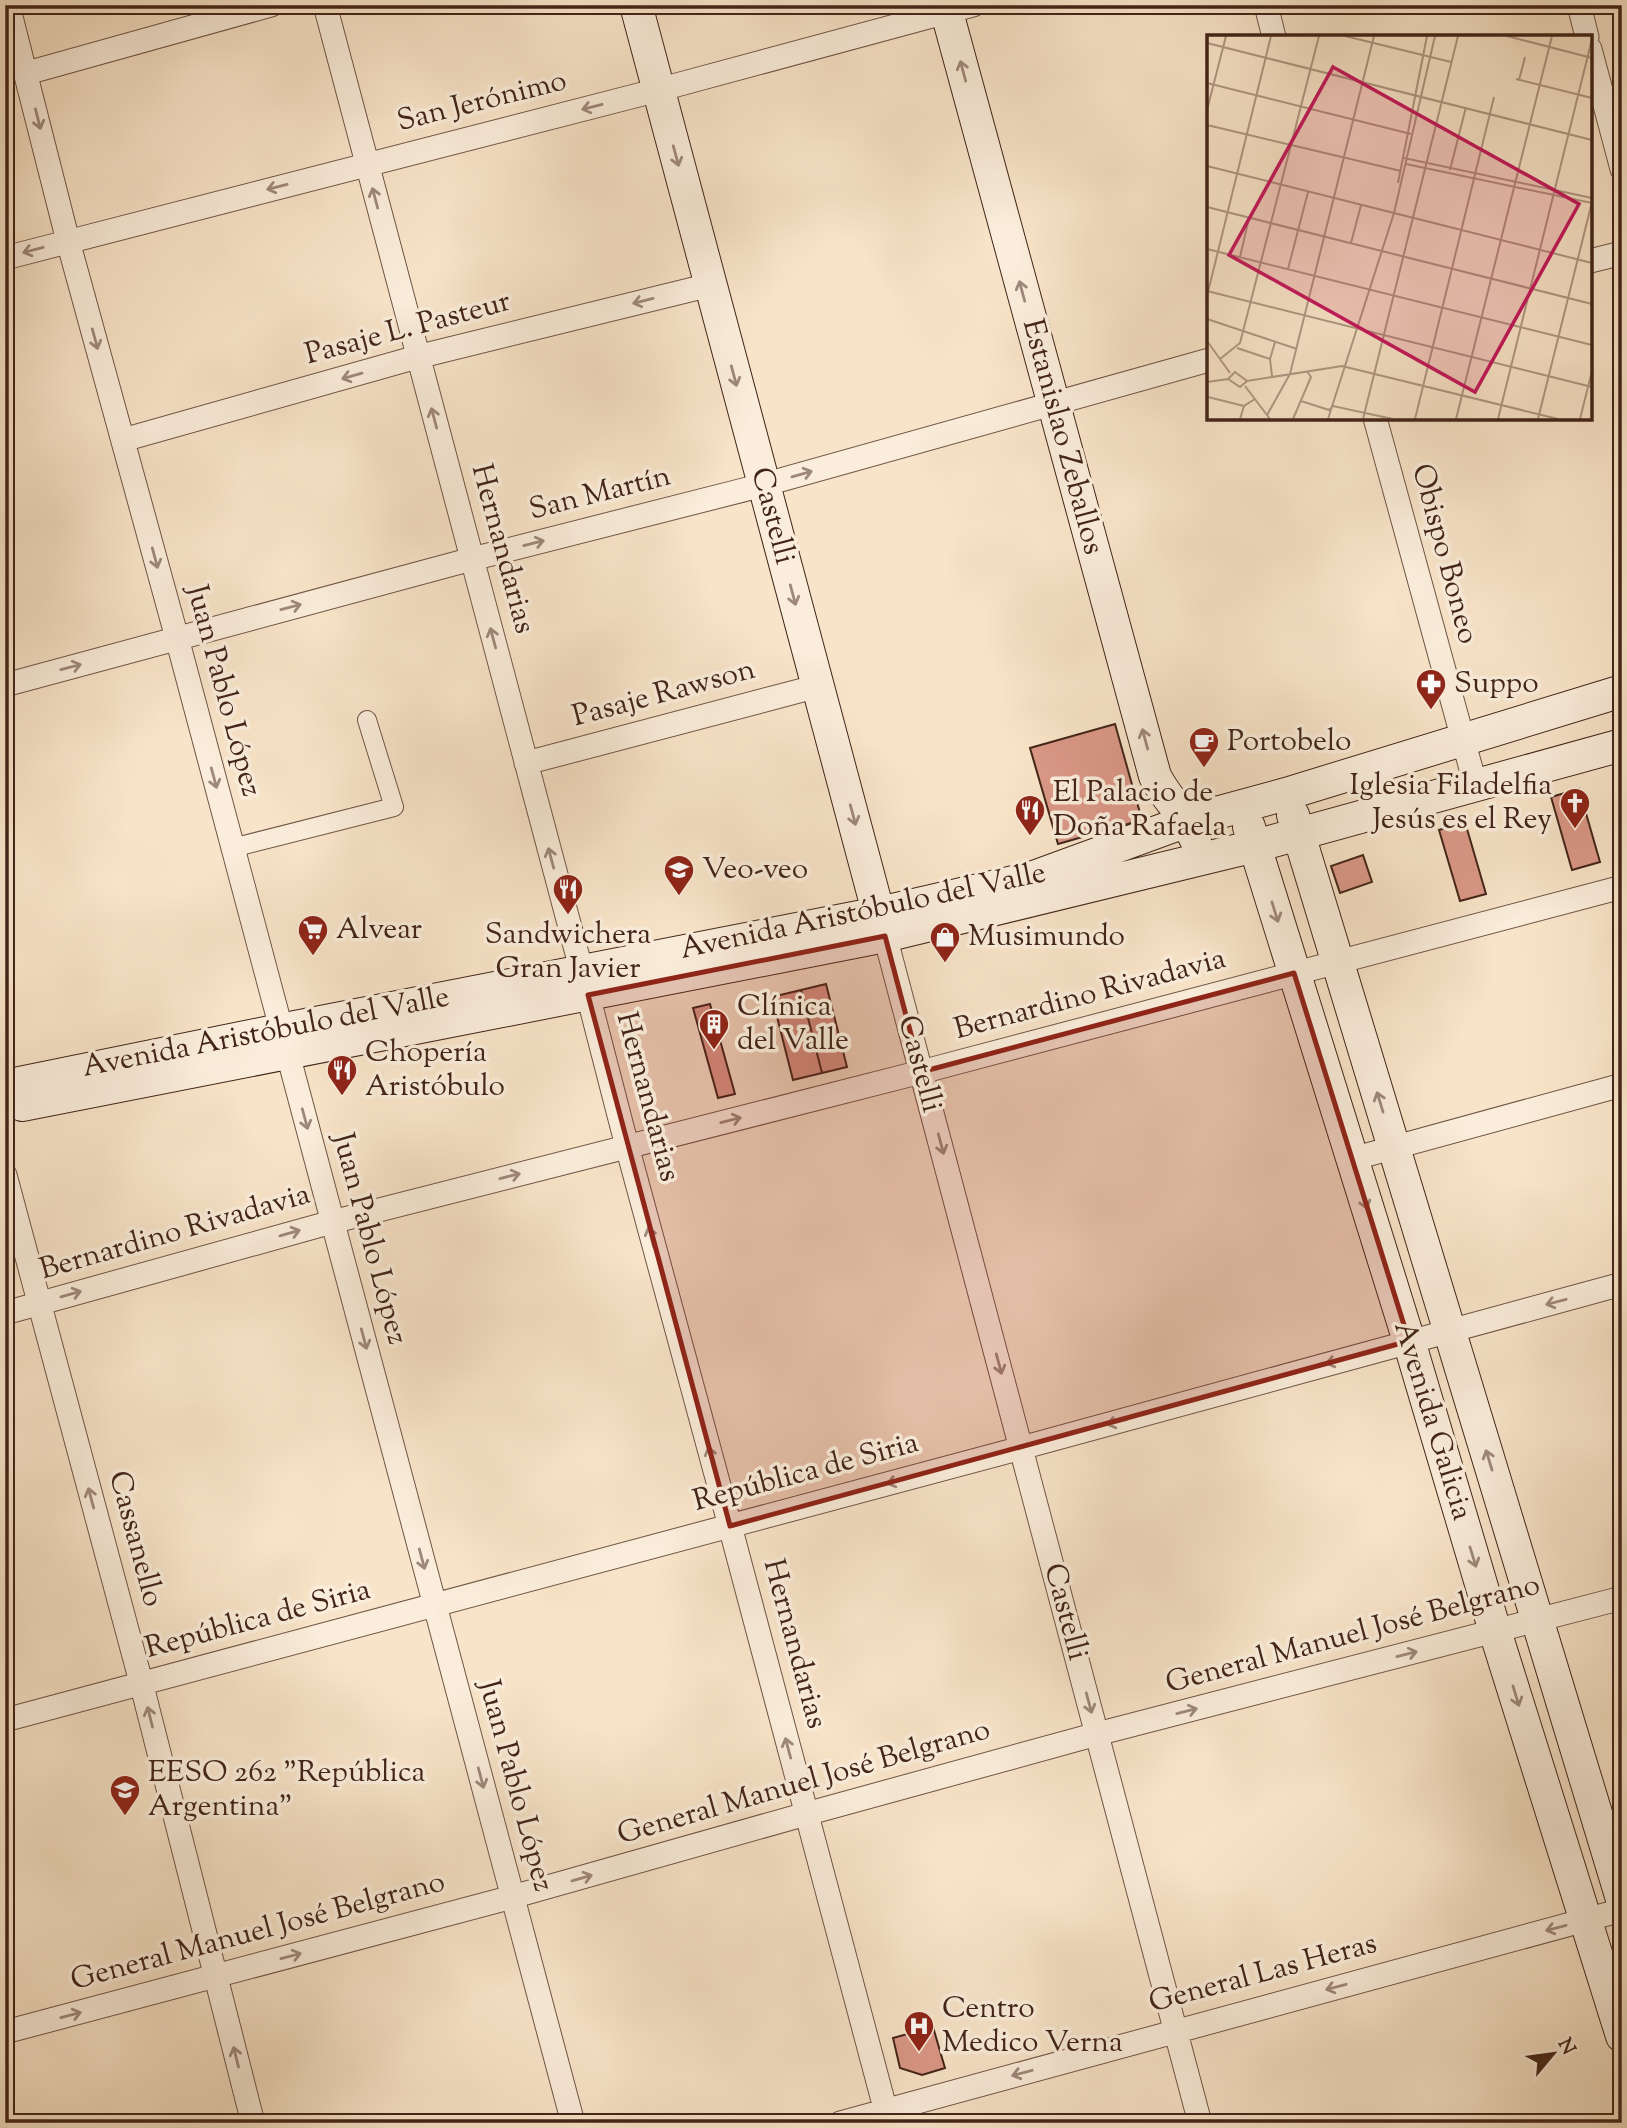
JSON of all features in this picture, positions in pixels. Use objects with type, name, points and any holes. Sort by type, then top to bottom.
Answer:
[{"type":"main road","name":"Castelli","points":[[636,5],[882,925]]},
{"type":"main road","name":"Estanislao Zeballos","points":[[955,8],[1053,404],[1155,776],[1187,821],[1195,839],[1196,860]]},
{"type":"main road","name":"Avenida Aristóbulo del Valle","points":[[882,925],[1031,878],[1187,821],[1286,794],[1622,691]]},
{"type":"main road","name":"Avenida Aristóbulo del Valle","points":[[5,1086],[284,1041],[882,925],[1196,860],[1622,746]]},
{"type":"main road","name":"Avenida Galicia","points":[[1286,794],[1622,1899]]},
{"type":"main road","name":"Avenida Galicia","points":[[1243,806],[1409,1341],[1495,1631],[1622,2036]]},
{"type":"main road","name":"Avenida Aristóbulo del Valle","points":[[5,1108],[284,1041]]},
{"type":"street","name":"Juan Pablo López","points":[[8,5],[68,241],[177,638],[573,2123]]},
{"type":"street","points":[[27,73],[271,5]]},
{"type":"street","name":"Hernandarias","points":[[325,5],[887,2117]]},
{"type":"street","points":[[1266,5],[1274,35]]},
{"type":"street","points":[[1579,5],[1586,35]]},
{"type":"street","name":"San Jerónimo","points":[[5,258],[659,90],[955,8]]},
{"type":"street","points":[[1592,56],[1622,169]]},
{"type":"street","points":[[1592,260],[1622,253]]},
{"type":"street","name":"Pasaje L. Pasteur","points":[[123,440],[417,357],[710,285]]},
{"type":"street","name":"San Martín","points":[[5,685],[472,559],[763,485],[1207,361]]},
{"type":"street","name":"Obispo Boneo","points":[[1375,420],[1476,787]]},
{"type":"street","name":"Pasaje Rawson","points":[[526,763],[818,686]]},
{"type":"street","points":[[232,848],[394,807],[367,720]]},
{"type":"street","name":"Bernardino Rivadavia","points":[[5,1313],[332,1222],[921,1072],[1622,887]]},
{"type":"street","name":"Castelli","points":[[882,925],[1200,2123]]},
{"type":"street","points":[[1352,1159],[1622,1085]]},
{"type":"street","name":"Cassanello","points":[[5,1175],[141,1684],[253,2123]]},
{"type":"street","name":"República de Siria","points":[[5,1720],[1622,1284]]},
{"type":"street","name":"General Manuel José Belgrano","points":[[5,2032],[512,1897],[1097,1734],[1622,1598]]},
{"type":"street","name":"General Las Heras","points":[[840,2123],[887,2117],[1176,2031],[1622,1910]]},
{"type":"highlighted area","points":[[885,936],[921,1072],[1294,973],[1409,1341],[730,1526],[588,995]]},
{"type":"building","points":[[1115,724],[1142,820],[1058,844],[1030,748]]},
{"type":"building","name":"Iglesia Filadelfia Jesús es el Rey","points":[[1579,789],[1600,862],[1572,870],[1551,797]]},
{"type":"building","points":[[1465,822],[1486,894],[1460,901],[1439,830]]},
{"type":"building","points":[[1363,855],[1372,882],[1340,893],[1331,866]]},
{"type":"building","points":[[826,984],[847,1067],[822,1073],[801,990]]},
{"type":"building","points":[[801,990],[822,1073],[793,1080],[772,997]]},
{"type":"building","name":"Clínica del Valle","points":[[710,1004],[735,1094],[718,1098],[693,1008]]},
{"type":"building","name":"Centro Medico Verna","points":[[933,2027],[945,2068],[922,2075],[900,2068],[893,2038]]},
{"type":"place","name":"Suppo","points":[[1431,711]]},
{"type":"place","name":"Portobelo","points":[[1204,769]]},
{"type":"place","name":"Iglesia Filadelfia Jesús es el Rey","points":[[1575,830]]},
{"type":"place","name":"El Palacio de Doña Rafaela","points":[[1030,837]]},
{"type":"place","name":"Veo-veo","points":[[679,897]]},
{"type":"place","name":"Sandwichera Gran Javier","points":[[568,916]]},
{"type":"place","name":"Alvear","points":[[313,957]]},
{"type":"place","name":"Musimundo","points":[[945,964]]},
{"type":"place","name":"Clínica del Valle","points":[[714,1051]]},
{"type":"place","name":"Chopería Aristóbulo","points":[[342,1097]]},
{"type":"place","name":"EESO 262 \"República Argentina\"","points":[[125,1817]]},
{"type":"place","name":"Centro Medico Verna","points":[[919,2053]]}]
